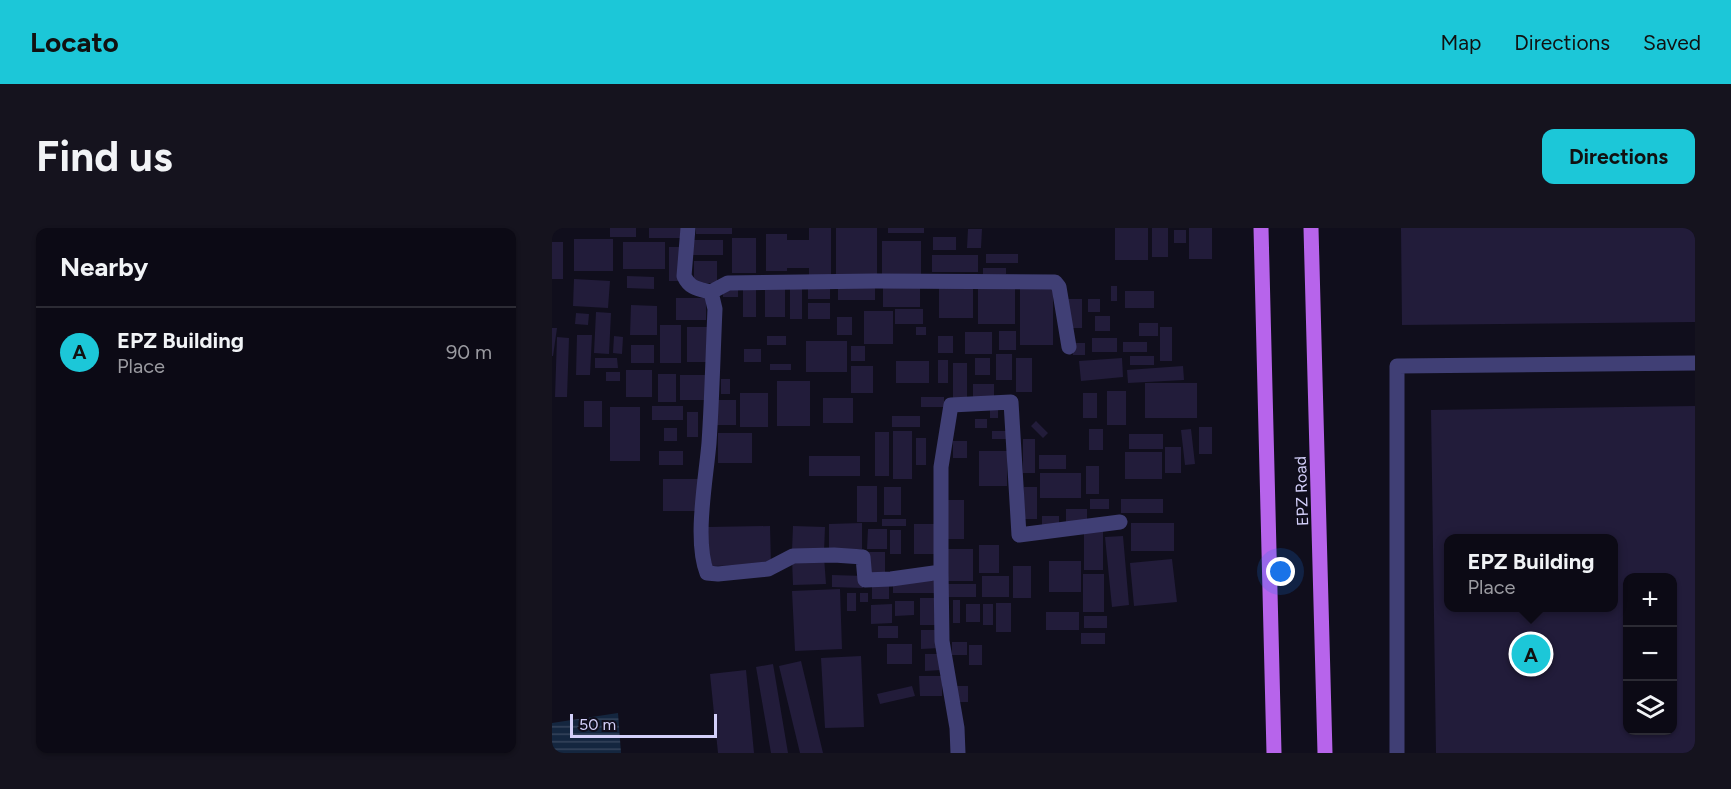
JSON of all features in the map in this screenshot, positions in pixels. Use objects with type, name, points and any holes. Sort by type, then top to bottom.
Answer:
[{"type":"main road","name":"EPZ Road","points":[[1261,228],[1274,753]]},
{"type":"main road","name":"EPZ Road","points":[[1311,228],[1325,753]]},
{"type":"street","points":[[688,228],[684,276],[693,288],[711,292],[728,282],[875,280],[1054,282],[1059,287],[1069,347]]},
{"type":"street","points":[[711,292],[715,309],[709,442],[701,528],[703,563],[707,573],[768,569],[793,556],[834,555],[863,557],[865,580],[941,572]]},
{"type":"street","points":[[1397,753],[1397,366],[1695,363]]},
{"type":"street","points":[[958,753],[957,728],[942,641],[941,467],[951,405],[1011,402],[1020,535],[1120,522]]},
{"type":"water","points":[[618,713],[621,753],[552,753],[552,723]]},
{"type":"building","points":[[610,228],[636,228],[636,237],[610,237]]},
{"type":"building","points":[[649,228],[682,228],[682,238],[649,238]]},
{"type":"building","points":[[696,228],[732,228],[732,234],[696,234]]},
{"type":"building","points":[[809,228],[831,228],[831,276],[809,276],[809,268],[766,271],[766,234],[787,234],[787,240],[809,240]]},
{"type":"building","points":[[836,228],[877,228],[877,275],[836,275]]},
{"type":"building","points":[[888,228],[924,228],[924,233],[888,233]]},
{"type":"building","points":[[1115,228],[1148,228],[1148,260],[1115,260]]},
{"type":"building","points":[[1152,228],[1168,228],[1168,257],[1152,257]]},
{"type":"building","points":[[1189,228],[1212,228],[1212,259],[1189,259]]},
{"type":"building","points":[[1401,228],[1695,228],[1695,322],[1402,325]]},
{"type":"building","points":[[968,229],[982,229],[981,248],[967,248]]},
{"type":"building","points":[[1174,230],[1186,230],[1186,243],[1174,243]]},
{"type":"building","points":[[933,237],[956,237],[956,250],[933,250]]},
{"type":"building","points":[[732,238],[756,238],[756,273],[732,273]]},
{"type":"building","points":[[574,239],[613,239],[613,271],[574,271]]},
{"type":"building","points":[[693,240],[723,240],[723,255],[693,255]]},
{"type":"building","points":[[882,241],[921,241],[921,275],[882,275]]},
{"type":"building","points":[[552,242],[563,242],[563,279],[552,279]]},
{"type":"building","points":[[623,242],[665,242],[665,269],[623,269]]},
{"type":"building","points":[[669,247],[681,247],[681,281],[669,281]]},
{"type":"building","points":[[986,254],[1018,254],[1018,263],[986,263]]},
{"type":"building","points":[[932,255],[978,255],[978,272],[932,272]]},
{"type":"building","points":[[694,261],[717,261],[717,283],[694,283]]},
{"type":"building","points":[[983,268],[1006,268],[1006,274],[983,274]]},
{"type":"building","points":[[627,276],[654,277],[654,289],[627,288]]},
{"type":"building","points":[[574,279],[610,281],[608,308],[573,306]]},
{"type":"building","points":[[883,283],[920,283],[920,307],[883,307]]},
{"type":"building","points":[[765,284],[785,284],[785,317],[765,317]]},
{"type":"building","points":[[838,284],[875,284],[875,300],[838,300]]},
{"type":"building","points":[[939,284],[973,284],[973,318],[939,318]]},
{"type":"building","points":[[978,284],[1015,284],[1015,324],[978,324]]},
{"type":"building","points":[[808,285],[830,285],[830,299],[808,299]]},
{"type":"building","points":[[1020,285],[1053,285],[1053,345],[1020,345]]},
{"type":"building","points":[[1111,286],[1117,286],[1117,301],[1111,301]]},
{"type":"building","points":[[723,288],[738,288],[738,297],[723,297]]},
{"type":"building","points":[[790,288],[802,288],[802,319],[790,319]]},
{"type":"building","points":[[743,289],[756,289],[756,317],[743,317]]},
{"type":"building","points":[[1125,291],[1154,291],[1154,308],[1125,308]]},
{"type":"building","points":[[676,298],[706,298],[706,320],[676,320]]},
{"type":"building","points":[[1068,299],[1082,299],[1082,328],[1068,328]]},
{"type":"building","points":[[1088,299],[1100,299],[1100,312],[1088,312]]},
{"type":"building","points":[[808,303],[830,303],[830,319],[808,319]]},
{"type":"building","points":[[631,305],[657,306],[657,335],[630,335]]},
{"type":"building","points":[[895,309],[923,309],[923,324],[895,324]]},
{"type":"building","points":[[864,311],[893,311],[893,344],[864,344]]},
{"type":"building","points":[[596,312],[611,313],[609,354],[594,353]]},
{"type":"building","points":[[576,313],[589,314],[588,325],[575,324]]},
{"type":"building","points":[[1095,316],[1110,316],[1110,331],[1095,331]]},
{"type":"building","points":[[837,317],[852,317],[852,335],[837,335]]},
{"type":"building","points":[[1139,323],[1158,323],[1158,336],[1139,336]]},
{"type":"building","points":[[660,325],[681,325],[681,363],[660,363]]},
{"type":"building","points":[[687,327],[709,327],[709,362],[687,362]]},
{"type":"building","points":[[916,327],[926,327],[926,335],[916,335]]},
{"type":"building","points":[[1160,327],[1172,327],[1172,361],[1160,361]]},
{"type":"building","points":[[552,328],[557,328],[553,356],[552,356]]},
{"type":"building","points":[[999,331],[1016,331],[1016,350],[999,350]]},
{"type":"building","points":[[965,332],[992,332],[992,354],[965,354]]},
{"type":"building","points":[[577,335],[592,335],[590,375],[576,375]]},
{"type":"building","points":[[614,336],[623,337],[622,354],[613,353]]},
{"type":"building","points":[[767,336],[786,336],[786,345],[767,345]]},
{"type":"building","points":[[938,336],[953,336],[953,353],[938,353]]},
{"type":"building","points":[[557,337],[569,338],[567,397],[555,397]]},
{"type":"building","points":[[1092,338],[1117,338],[1117,352],[1092,352]]},
{"type":"building","points":[[806,341],[847,341],[847,372],[806,372]]},
{"type":"building","points":[[1123,342],[1147,342],[1147,352],[1123,352]]},
{"type":"building","points":[[1073,343],[1085,343],[1085,355],[1073,355]]},
{"type":"building","points":[[631,345],[654,345],[654,363],[631,363]]},
{"type":"building","points":[[851,346],[865,346],[865,361],[851,361]]},
{"type":"building","points":[[744,349],[761,349],[761,362],[744,362]]},
{"type":"building","points":[[996,354],[1012,354],[1012,380],[996,380]]},
{"type":"building","points":[[1130,356],[1154,356],[1154,365],[1130,365]]},
{"type":"building","points":[[595,358],[617,358],[618,368],[595,368]]},
{"type":"building","points":[[975,358],[990,358],[990,375],[975,375]]},
{"type":"building","points":[[1016,358],[1032,358],[1032,392],[1016,392]]},
{"type":"building","points":[[1122,358],[1123,377],[1081,381],[1079,361]]},
{"type":"building","points":[[938,360],[948,360],[948,383],[938,383]]},
{"type":"building","points":[[896,361],[929,361],[929,383],[896,383]]},
{"type":"building","points":[[953,363],[967,363],[967,398],[953,398]]},
{"type":"building","points":[[770,364],[791,364],[791,370],[770,370]]},
{"type":"building","points":[[851,366],[873,366],[873,393],[851,393]]},
{"type":"building","points":[[1183,366],[1184,380],[1128,383],[1127,370]]},
{"type":"building","points":[[626,370],[652,370],[652,397],[626,397]]},
{"type":"building","points":[[606,372],[620,372],[620,381],[606,381]]},
{"type":"building","points":[[658,374],[676,374],[676,402],[658,402]]},
{"type":"building","points":[[680,375],[705,375],[705,400],[680,400]]},
{"type":"building","points":[[721,379],[730,379],[730,394],[721,394]]},
{"type":"building","points":[[777,381],[810,381],[810,426],[777,426]]},
{"type":"building","points":[[1145,383],[1197,383],[1197,418],[1145,418]]},
{"type":"building","points":[[973,384],[994,384],[994,398],[973,398]]},
{"type":"building","points":[[1107,391],[1126,391],[1126,425],[1107,425]]},
{"type":"building","points":[[740,393],[768,393],[768,427],[740,427]]},
{"type":"building","points":[[1083,393],[1097,393],[1097,418],[1083,418]]},
{"type":"building","points":[[921,397],[944,397],[944,407],[921,407]]},
{"type":"building","points":[[823,398],[853,398],[853,423],[823,423]]},
{"type":"building","points":[[714,400],[736,400],[736,425],[714,425]]},
{"type":"building","points":[[584,401],[602,401],[602,427],[584,427]]},
{"type":"building","points":[[652,406],[683,406],[683,420],[652,420]]},
{"type":"building","points":[[1695,406],[1695,753],[1436,753],[1431,410]]},
{"type":"building","points":[[610,407],[640,407],[640,461],[610,461]]},
{"type":"building","points":[[990,409],[998,409],[998,418],[990,418]]},
{"type":"building","points":[[687,412],[698,412],[698,437],[687,437]]},
{"type":"building","points":[[892,416],[920,416],[920,427],[892,427]]},
{"type":"building","points":[[975,419],[987,419],[987,428],[975,428]]},
{"type":"building","points":[[1036,421],[1048,433],[1043,438],[1031,426]]},
{"type":"building","points":[[1199,427],[1212,427],[1212,454],[1199,454]]},
{"type":"building","points":[[664,428],[677,428],[677,441],[664,441]]},
{"type":"building","points":[[1089,429],[1103,429],[1103,450],[1089,450]]},
{"type":"building","points":[[1191,429],[1195,464],[1185,465],[1181,430]]},
{"type":"building","points":[[893,431],[912,431],[912,479],[893,479]]},
{"type":"building","points":[[992,431],[1008,431],[1008,439],[992,439]]},
{"type":"building","points":[[875,432],[889,432],[889,476],[875,476]]},
{"type":"building","points":[[718,433],[752,433],[752,463],[718,463]]},
{"type":"building","points":[[1129,434],[1163,434],[1163,449],[1129,449]]},
{"type":"building","points":[[916,438],[926,438],[926,465],[916,465]]},
{"type":"building","points":[[1023,439],[1035,439],[1035,473],[1023,473]]},
{"type":"building","points":[[953,441],[967,441],[967,458],[953,458]]},
{"type":"building","points":[[1165,447],[1181,447],[1181,473],[1165,473]]},
{"type":"building","points":[[659,451],[683,451],[683,465],[659,465]]},
{"type":"building","points":[[979,451],[1007,451],[1007,486],[979,486]]},
{"type":"building","points":[[1125,452],[1162,452],[1162,479],[1125,479]]},
{"type":"building","points":[[1039,455],[1066,455],[1066,469],[1039,469]]},
{"type":"building","points":[[809,456],[860,456],[860,476],[809,476]]},
{"type":"building","points":[[1086,466],[1099,466],[1099,494],[1086,494]]},
{"type":"building","points":[[1040,473],[1081,473],[1081,498],[1040,498]]},
{"type":"building","points":[[663,479],[698,479],[698,511],[663,511]]},
{"type":"building","points":[[857,486],[877,486],[877,522],[857,522]]},
{"type":"building","points":[[884,487],[901,487],[901,515],[884,515]]},
{"type":"building","points":[[1024,487],[1037,487],[1037,519],[1024,519]]},
{"type":"building","points":[[1090,499],[1109,499],[1109,509],[1090,509]]},
{"type":"building","points":[[1121,499],[1163,499],[1163,513],[1121,513]]},
{"type":"building","points":[[948,500],[964,500],[964,539],[948,539]]},
{"type":"building","points":[[1066,509],[1087,509],[1087,522],[1066,522]]},
{"type":"building","points":[[1042,516],[1059,516],[1059,527],[1042,527]]},
{"type":"building","points":[[882,519],[906,519],[906,526],[882,526]]},
{"type":"building","points":[[862,523],[862,549],[829,550],[829,524]]},
{"type":"building","points":[[1131,523],[1174,523],[1174,551],[1131,551]]},
{"type":"building","points":[[914,524],[938,524],[938,554],[914,554]]},
{"type":"building","points":[[770,526],[771,565],[709,566],[708,527]]},
{"type":"building","points":[[793,526],[825,527],[824,552],[792,551]]},
{"type":"building","points":[[868,529],[887,529],[887,549],[867,549]]},
{"type":"building","points":[[890,530],[901,530],[901,554],[890,554]]},
{"type":"building","points":[[1084,531],[1103,531],[1103,570],[1084,570]]},
{"type":"building","points":[[1123,536],[1129,605],[1112,607],[1105,537]]},
{"type":"building","points":[[979,545],[999,545],[999,573],[979,573]]},
{"type":"building","points":[[945,549],[973,549],[973,581],[945,581]]},
{"type":"building","points":[[868,552],[885,552],[885,577],[869,577]]},
{"type":"building","points":[[824,557],[826,584],[793,585],[792,558]]},
{"type":"building","points":[[1172,559],[1177,602],[1134,606],[1130,563]]},
{"type":"building","points":[[1049,561],[1081,561],[1081,592],[1049,592]]},
{"type":"building","points":[[1013,566],[1031,566],[1031,598],[1013,598]]},
{"type":"building","points":[[1083,574],[1104,574],[1104,612],[1083,612]]},
{"type":"building","points":[[832,575],[864,576],[863,588],[832,587]]},
{"type":"building","points":[[982,576],[1009,576],[1009,597],[982,597]]},
{"type":"building","points":[[893,581],[934,581],[935,593],[893,593]]},
{"type":"building","points":[[872,584],[889,584],[889,599],[872,599]]},
{"type":"building","points":[[947,584],[976,584],[976,597],[947,597]]},
{"type":"building","points":[[840,589],[842,649],[795,651],[792,591]]},
{"type":"building","points":[[847,593],[856,593],[856,611],[847,611]]},
{"type":"building","points":[[860,593],[868,593],[868,602],[860,602]]},
{"type":"building","points":[[920,598],[938,598],[938,625],[920,625]]},
{"type":"building","points":[[953,600],[960,600],[960,623],[953,623]]},
{"type":"building","points":[[895,601],[914,601],[914,615],[895,616]]},
{"type":"building","points":[[996,603],[1011,603],[1011,632],[996,632]]},
{"type":"building","points":[[892,604],[892,623],[871,624],[871,605]]},
{"type":"building","points":[[966,604],[980,604],[980,622],[966,622]]},
{"type":"building","points":[[983,604],[993,604],[993,625],[983,625]]},
{"type":"building","points":[[1046,612],[1079,612],[1079,630],[1046,630]]},
{"type":"building","points":[[1084,616],[1107,616],[1107,628],[1084,628]]},
{"type":"building","points":[[878,626],[898,626],[898,638],[878,638]]},
{"type":"building","points":[[921,630],[939,630],[940,648],[921,649]]},
{"type":"building","points":[[1081,633],[1105,633],[1105,644],[1081,644]]},
{"type":"building","points":[[952,642],[967,642],[967,655],[952,655]]},
{"type":"building","points":[[887,644],[912,644],[912,664],[887,664]]},
{"type":"building","points":[[969,645],[982,645],[982,665],[969,665]]},
{"type":"building","points":[[925,654],[941,654],[941,670],[925,671]]},
{"type":"building","points":[[861,656],[864,727],[825,728],[821,658]]},
{"type":"building","points":[[801,661],[823,753],[800,753],[779,666]]},
{"type":"building","points":[[773,664],[788,753],[771,753],[756,667]]},
{"type":"building","points":[[746,670],[754,753],[718,753],[710,674]]},
{"type":"building","points":[[919,676],[942,676],[942,696],[920,696]]},
{"type":"building","points":[[912,686],[915,696],[880,704],[877,694]]},
{"type":"building","points":[[956,686],[968,686],[968,702],[956,702]]},
{"type":"place","name":"EPZ Building","points":[[1531,654]]}]
